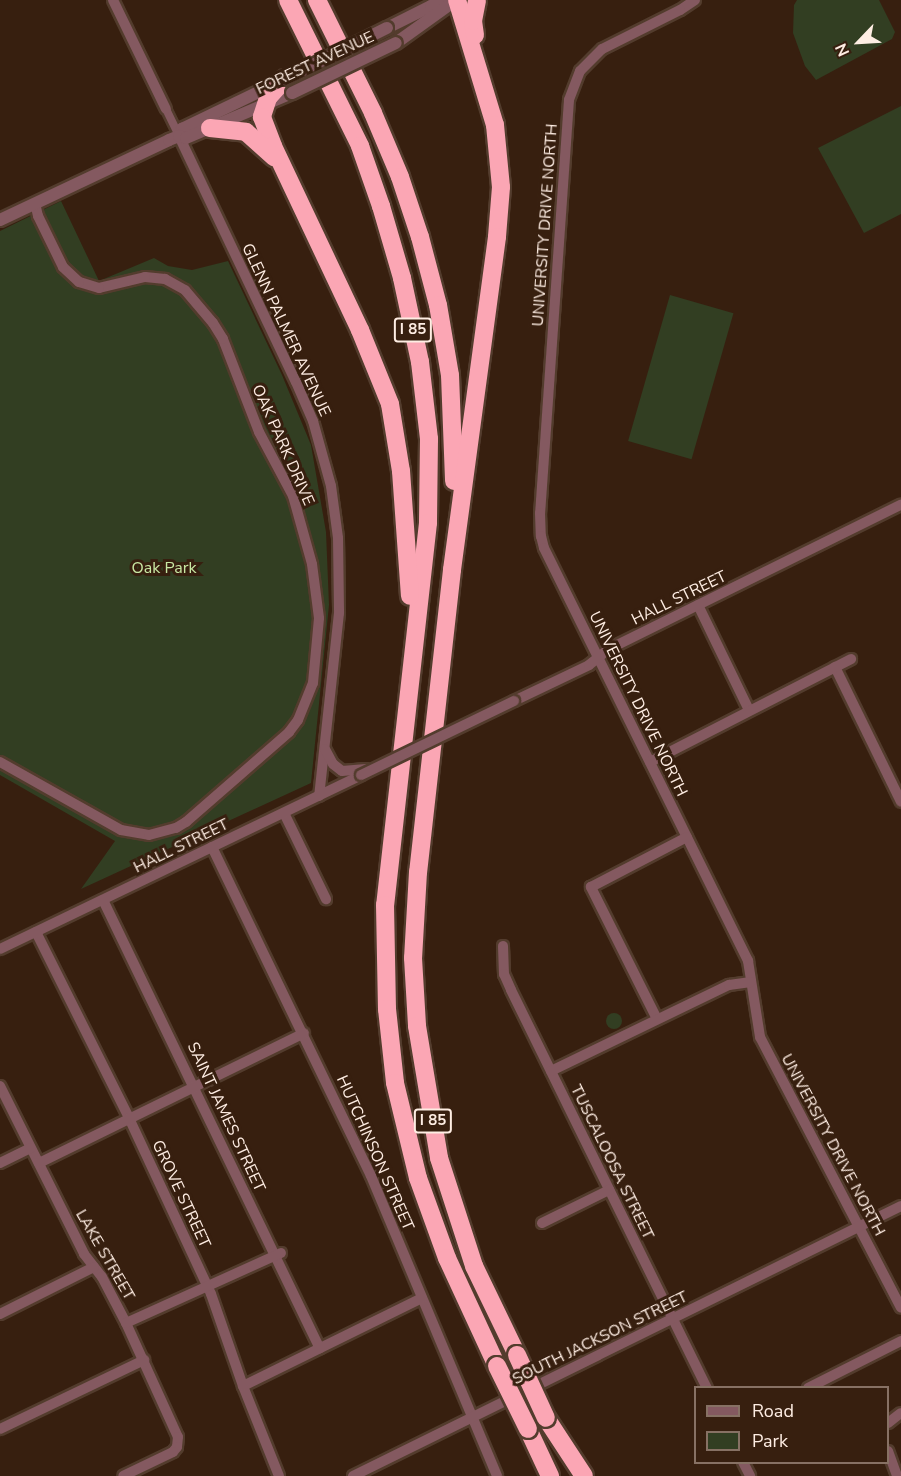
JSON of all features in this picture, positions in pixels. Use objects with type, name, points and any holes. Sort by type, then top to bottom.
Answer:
[{"type":"highway","name":"I 85","points":[[288,0],[360,146],[378,196],[402,278],[420,362],[429,439],[428,523],[408,681],[385,905],[387,1009],[395,1083],[418,1178],[447,1258],[550,1476]]},
{"type":"highway","name":"I 85","points":[[317,0],[373,113],[400,177],[420,237],[438,305],[450,375],[455,460],[452,570],[418,872],[414,958],[417,1026],[442,1168],[474,1266],[574,1476]]},
{"type":"highway","points":[[452,570],[497,237],[501,187],[495,125],[455,0]]},
{"type":"highway","points":[[477,0],[473,21],[478,67]]},
{"type":"highway","points":[[289,86],[268,98],[262,117],[265,127],[360,330],[390,404],[407,524],[410,598],[408,681]]},
{"type":"highway","points":[[210,128],[246,132],[269,151],[285,169]]},
{"type":"highway","points":[[546,1418],[584,1476]]},
{"type":"street","points":[[113,0],[179,136]]},
{"type":"street","name":"FOREST AVENUE","points":[[289,86],[387,28],[431,6],[455,0]]},
{"type":"street","name":"FOREST AVENUE","points":[[179,136],[182,129],[396,43],[455,0]]},
{"type":"street","name":"UNIVERSITY DRIVE NORTH","points":[[695,0],[680,10],[602,49],[580,71],[568,103],[540,513],[544,548],[748,961],[760,1037],[901,1308]]},
{"type":"street","name":"FOREST AVENUE","points":[[0,220],[179,136],[186,138],[265,106]]},
{"type":"street","name":"GLENN PALMER AVENUE","points":[[179,136],[296,382],[324,456],[335,513],[340,564],[339,613],[319,796]]},
{"type":"street","name":"OAK PARK DRIVE","points":[[0,762],[121,830],[150,835],[176,828],[186,822],[289,732],[311,693],[317,656],[319,618],[315,582],[293,496],[256,426],[223,339],[213,322],[185,290],[165,279],[145,277],[99,288],[79,282],[63,267],[38,216],[35,202]]},
{"type":"street","name":"HALL STREET","points":[[0,949],[589,665],[609,649],[901,505]]},
{"type":"street","points":[[698,605],[749,710]]},
{"type":"street","points":[[650,762],[851,659]]},
{"type":"street","points":[[835,667],[901,802]]},
{"type":"street","name":"HALL STREET","points":[[325,749],[333,764],[342,771],[375,768]]},
{"type":"street","points":[[284,813],[326,898]]},
{"type":"street","points":[[657,1020],[591,887],[687,837]]},
{"type":"street","name":"HUTCHINSON STREET","points":[[212,847],[304,1033],[371,1176],[497,1476]]},
{"type":"street","name":"SAINT JAMES STREET","points":[[103,900],[278,1254],[320,1348]]},
{"type":"street","name":"GROVE STREET","points":[[36,932],[129,1118],[207,1286],[279,1476]]},
{"type":"street","name":"TUSCALOOSA STREET","points":[[503,946],[504,974],[706,1386]]},
{"type":"street","points":[[551,1071],[729,985],[751,982]]},
{"type":"street","points":[[39,1163],[304,1033]]},
{"type":"street","name":"LAKE STREET","points":[[0,1086],[84,1254],[102,1277],[126,1323],[173,1424],[178,1442],[173,1452],[123,1476]]},
{"type":"street","points":[[0,1163],[31,1148]]},
{"type":"street","points":[[542,1223],[609,1190]]},
{"type":"street","name":"SOUTH JACKSON STREET","points":[[353,1476],[901,1206]]},
{"type":"street","points":[[126,1323],[278,1254]]},
{"type":"street","points":[[0,1314],[94,1267]]},
{"type":"street","points":[[243,1386],[422,1298]]},
{"type":"street","points":[[812,1386],[901,1341]]},
{"type":"street","points":[[0,1430],[144,1360]]},
{"type":"street","points":[[889,1422],[901,1413]]},
{"type":"street","points":[[889,1453],[897,1476]]},
{"type":"green space","points":[[797,0],[879,0],[895,32],[892,39],[816,80],[805,66],[793,33],[794,5]]},
{"type":"green space","points":[[901,106],[901,214],[864,233],[818,148]]},
{"type":"green space","name":"Oak Park","points":[[61,201],[99,281],[154,258],[168,266],[192,270],[228,261],[282,375],[311,445],[326,532],[329,605],[311,783],[81,889],[115,841],[0,775],[0,231]]},
{"type":"green space","points":[[670,295],[733,313],[692,459],[628,441]]},
{"type":"green space","points":[[611,1013],[617,1013],[622,1021],[620,1027],[611,1029],[606,1024],[606,1018]]}]
